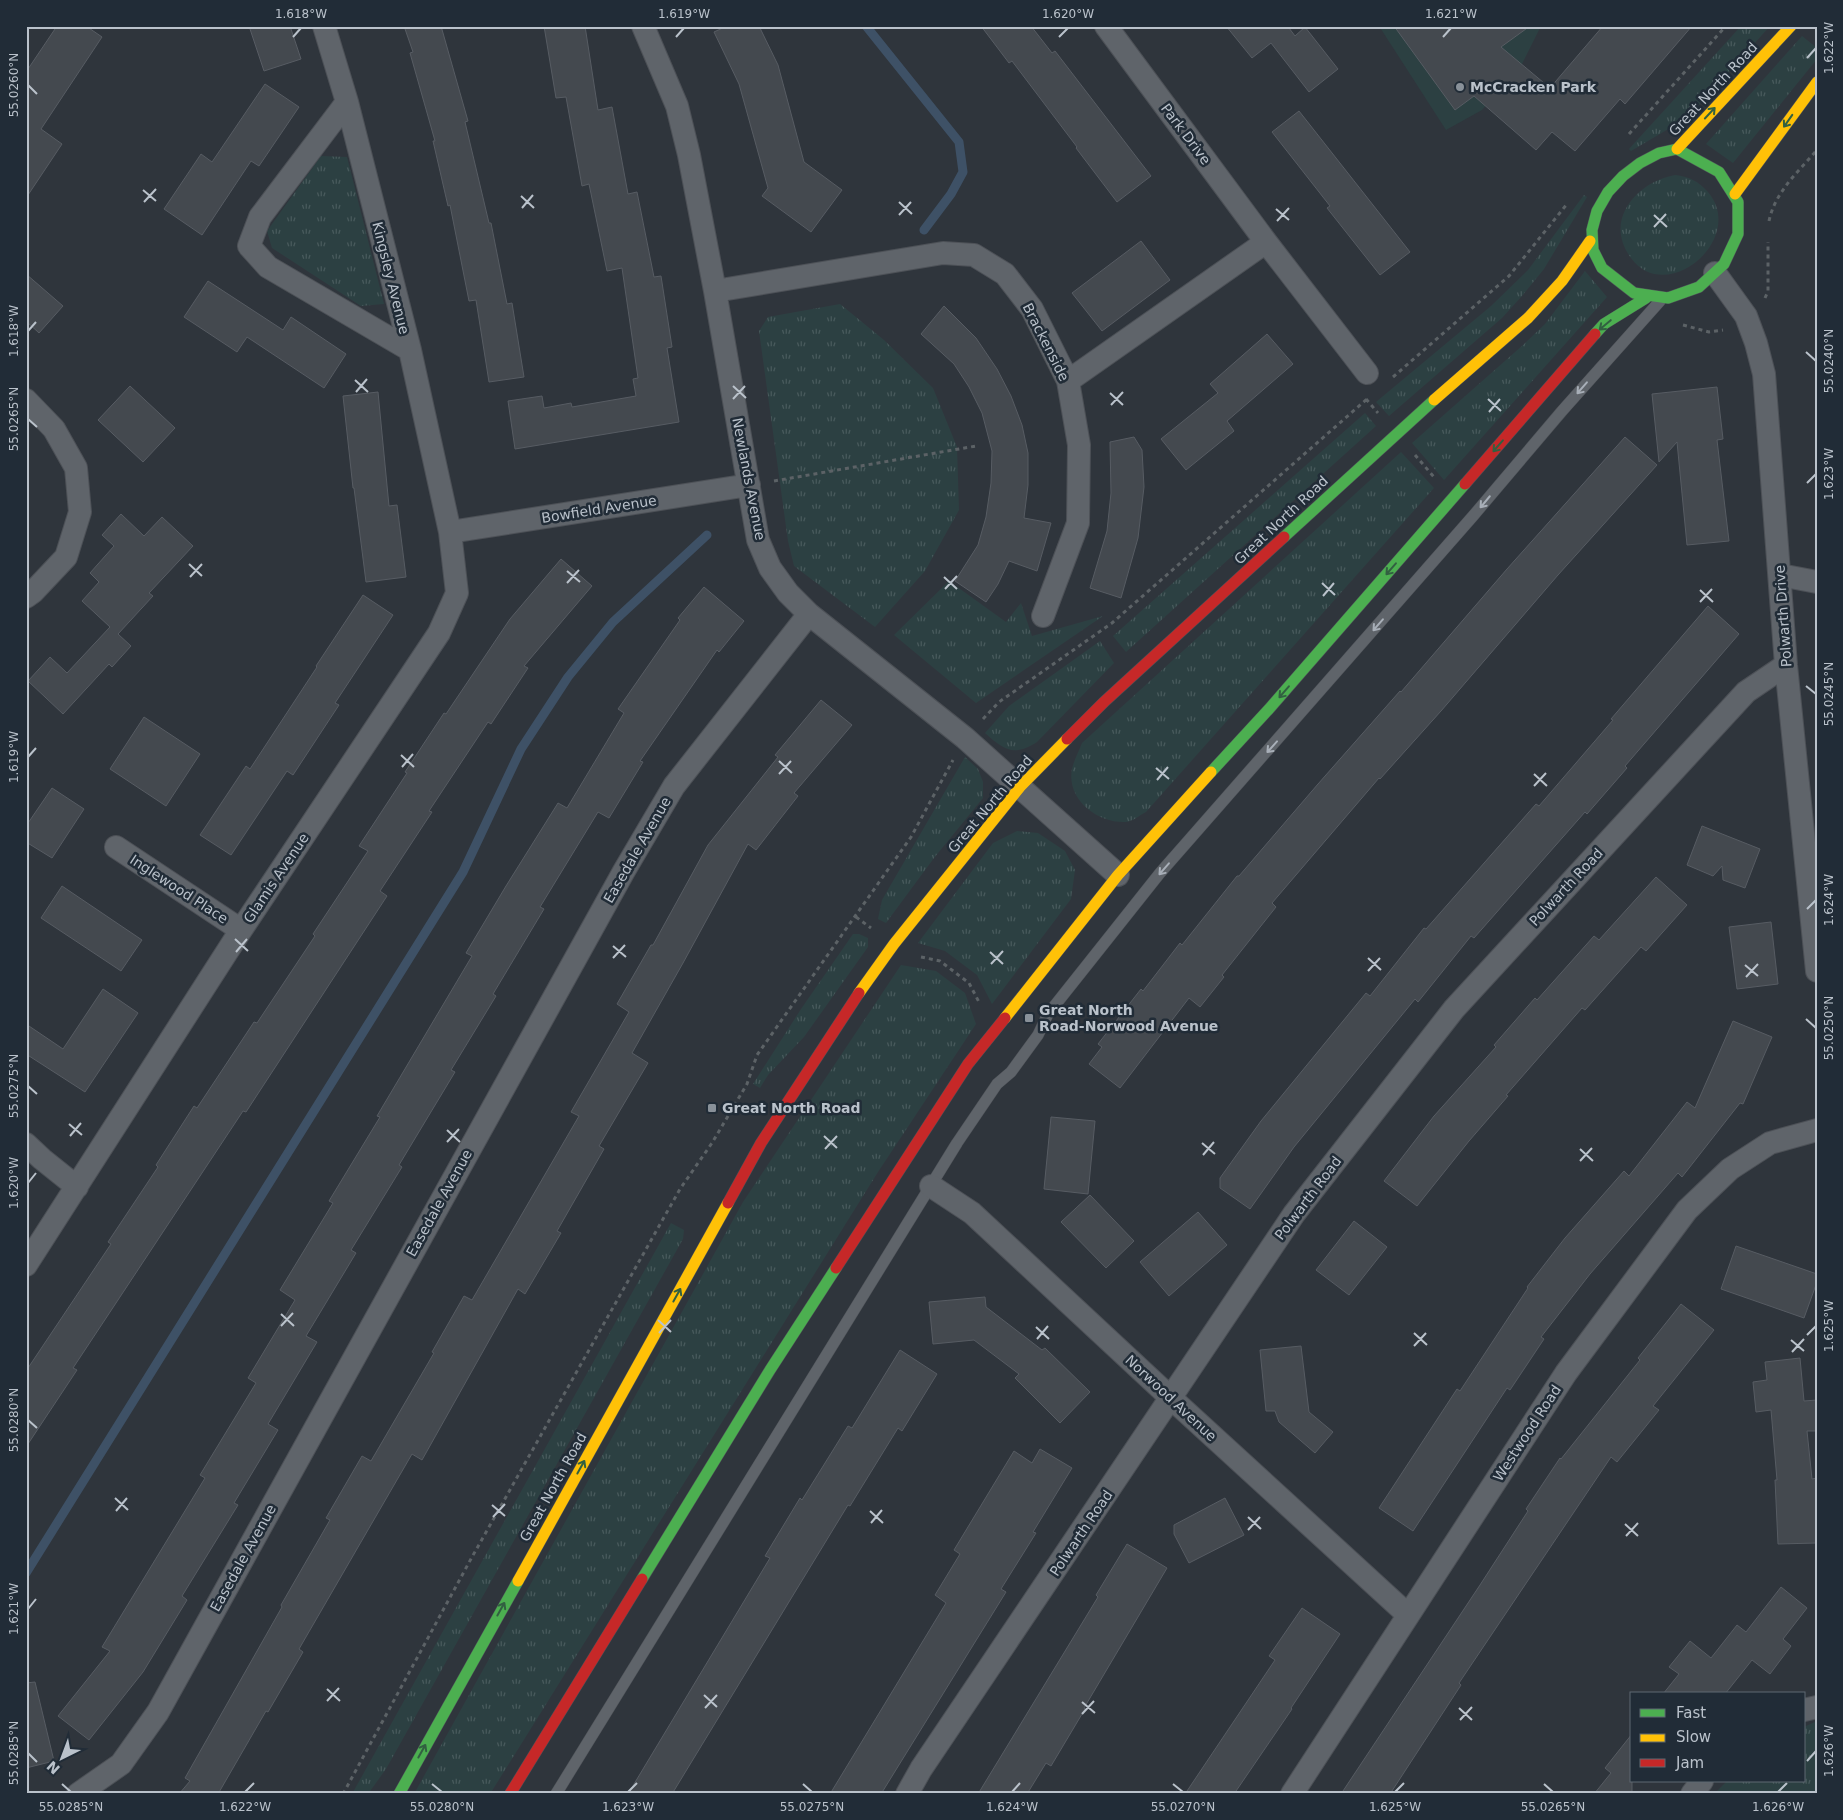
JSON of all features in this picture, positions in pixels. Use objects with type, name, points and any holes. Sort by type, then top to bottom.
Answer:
[{"type":"main road","name":"Great North Road","points":[[1677,149],[1791,26]]},
{"type":"main road","points":[[1735,194],[1817,82]]},
{"type":"main road","name":"Great North Road","points":[[1677,149],[1704,160],[1726,180],[1735,194],[1741,215],[1741,225],[1737,241],[1724,264],[1702,285],[1673,299],[1646,298],[1624,290],[1610,279],[1599,265],[1590,241],[1592,222],[1608,192],[1621,178],[1641,161],[1656,153],[1677,149]]},
{"type":"main road","name":"Great North Road","points":[[399,1794],[761,1143],[842,1017],[894,944],[1020,787],[1104,702],[1396,434],[1528,318],[1562,281],[1590,241]]},
{"type":"main road","points":[[510,1794],[770,1370],[968,1064],[1118,875],[1269,709],[1604,324],[1646,298]]},
{"type":"street","name":"Kingsley Avenue","points":[[324,26],[347,102],[410,350],[450,532]]},
{"type":"street","name":"Newlands Avenue","points":[[643,26],[677,106],[689,155],[758,540],[770,568],[788,593],[809,614],[965,738],[1118,875]]},
{"type":"street","name":"Park Drive","points":[[1106,26],[1266,242],[1367,373]]},
{"type":"street","points":[[347,102],[260,217],[249,246],[268,266],[410,350]]},
{"type":"street","points":[[1068,381],[1266,242]]},
{"type":"street","name":"Brackenside","points":[[715,292],[943,253],[974,255],[1005,274],[1032,309],[1068,381],[1079,445],[1078,523],[1043,616]]},
{"type":"street","name":"Polwarth Drive","points":[[1714,273],[1746,316],[1756,343],[1764,374],[1786,665],[1813,893],[1817,971]]},
{"type":"street","points":[[26,400],[54,429],[76,468],[80,512],[66,557],[26,597]]},
{"type":"street","name":"Bowfield Avenue","points":[[450,532],[748,486]]},
{"type":"street","name":"Glamis Avenue","points":[[26,1265],[241,930],[439,633],[457,593],[450,532]]},
{"type":"street","points":[[1780,575],[1817,582]]},
{"type":"street","name":"Easedale Avenue","points":[[78,1794],[121,1764],[158,1712],[624,871],[674,786],[809,614]]},
{"type":"street","name":"Polwarth Road","points":[[907,1794],[921,1769],[1172,1399],[1294,1214],[1454,1009],[1746,692],[1786,665]]},
{"type":"street","name":"Inglewood Place","points":[[116,847],[241,930]]},
{"type":"street","name":"Westwood Road","points":[[1292,1794],[1566,1373],[1687,1210],[1730,1169],[1770,1143],[1817,1130]]},
{"type":"street","points":[[26,1144],[77,1187]]},
{"type":"street","name":"Norwood Avenue","points":[[931,1186],[972,1213],[1408,1616]]},
{"type":"street","points":[[1692,1794],[1701,1782]]},
{"type":"lane","points":[[556,1794],[957,1143],[997,1084],[1011,1072],[1038,1035],[1048,1014],[1160,873],[1661,299]]},
{"type":"path","points":[[748,486],[976,446]]},
{"type":"path","points":[[856,917],[911,956],[940,961],[969,983],[981,1007],[1001,1022]]},
{"type":"green space","name":"McCracken Park","points":[[1379,26],[1541,26],[1522,64],[1482,110],[1446,130]]},
{"type":"green space","points":[[1741,26],[1770,26],[1703,101],[1682,121],[1631,151],[1629,149]]},
{"type":"green space","points":[[1802,36],[1817,48],[1817,59],[1733,163],[1706,144]]},
{"type":"green space","points":[[321,156],[347,157],[384,304],[361,306],[272,248],[267,231]]},
{"type":"green space","points":[[1675,175],[1693,180],[1708,192],[1717,210],[1717,229],[1710,246],[1698,261],[1681,271],[1664,275],[1646,271],[1631,258],[1623,244],[1622,217],[1628,205],[1648,186],[1661,179]]},
{"type":"green space","points":[[1584,195],[1587,197],[1544,269],[1522,296],[1502,318],[1389,416],[1376,402],[1491,306],[1528,270]]},
{"type":"green space","points":[[1585,271],[1607,297],[1444,480],[1412,443],[1545,324]]},
{"type":"green space","points":[[840,304],[884,340],[933,388],[957,447],[959,510],[925,571],[875,627],[794,566],[788,541],[759,331],[768,317]]},
{"type":"green space","points":[[1365,413],[1376,426],[1126,652],[1113,636]]},
{"type":"green space","points":[[1401,452],[1434,488],[1146,812],[1128,822],[1114,821],[1094,814],[1079,799],[1071,780],[1072,769],[1082,743]]},
{"type":"green space","points":[[949,581],[1006,622],[1021,603],[1032,636],[1103,616],[976,703],[894,635]]},
{"type":"green space","points":[[1100,641],[1114,663],[1037,742],[1029,747],[1015,750],[998,744],[985,733],[1009,706]]},
{"type":"green space","points":[[965,757],[978,769],[983,782],[983,798],[934,858],[886,923],[878,919],[882,900]]},
{"type":"green space","points":[[1017,831],[1038,833],[1065,851],[1075,870],[1071,899],[992,1004],[977,975],[945,951],[918,943],[993,843]]},
{"type":"green space","points":[[853,934],[859,934],[868,938],[868,947],[804,1037],[768,1075],[760,1088],[753,1084],[801,1009]]},
{"type":"green space","points":[[901,965],[936,971],[965,993],[976,1024],[878,1172],[490,1794],[414,1794],[743,1202]]},
{"type":"green space","points":[[671,1223],[684,1230],[683,1239],[386,1769],[368,1794],[352,1794]]},
{"type":"green space","points":[[1817,1721],[1817,1794],[1714,1794],[1726,1782],[1806,1782],[1806,1726]]},
{"type":"building","points":[[57,26],[86,26],[102,37],[41,129],[62,144],[26,198],[26,72]]},
{"type":"building","points":[[249,26],[290,26],[301,59],[264,71]]},
{"type":"building","points":[[404,26],[441,26],[468,121],[465,122],[489,223],[491,223],[507,304],[512,303],[524,377],[489,382],[476,300],[469,301],[450,205],[448,206],[433,141],[435,141],[410,53],[413,52]]},
{"type":"building","points":[[544,26],[585,26],[598,110],[612,107],[628,194],[637,192],[654,277],[661,276],[672,347],[667,348],[679,422],[515,449],[508,401],[542,396],[544,408],[571,403],[572,407],[636,396],[633,379],[638,378],[622,268],[607,271],[589,184],[582,186],[566,97],[556,98]]},
{"type":"building","points":[[727,26],[759,26],[778,65],[804,162],[842,190],[811,232],[762,196],[768,188],[739,84],[714,32]]},
{"type":"building","points":[[981,26],[1031,26],[1052,53],[1055,51],[1151,176],[1117,202],[1012,61],[1009,63]]},
{"type":"building","points":[[1226,26],[1292,26],[1289,28],[1295,36],[1305,27],[1338,69],[1309,92],[1271,43],[1252,58]]},
{"type":"building","points":[[1394,26],[1530,26],[1501,47],[1550,88],[1603,26],[1692,26],[1625,104],[1620,99],[1575,151],[1552,132],[1536,150],[1474,96],[1455,110]]},
{"type":"building","points":[[265,84],[299,107],[259,166],[251,161],[202,235],[164,209],[201,154],[212,162]]},
{"type":"building","points":[[1299,111],[1410,252],[1380,275],[1327,208],[1330,206],[1272,132]]},
{"type":"building","points":[[1141,241],[1170,280],[1102,331],[1072,293]]},
{"type":"building","points":[[26,274],[63,306],[39,333],[26,321]]},
{"type":"building","points":[[208,281],[283,330],[291,317],[346,354],[324,388],[247,337],[237,352],[184,317]]},
{"type":"building","points":[[944,306],[976,338],[997,369],[1011,396],[1022,425],[1028,453],[1028,485],[1024,518],[1051,523],[1037,571],[1009,561],[998,584],[986,602],[955,581],[978,545],[986,517],[991,483],[992,451],[982,413],[969,387],[954,364],[921,334]]},
{"type":"building","points":[[1267,334],[1293,364],[1227,421],[1234,431],[1186,470],[1161,439],[1218,393],[1210,384]]},
{"type":"building","points":[[130,386],[175,428],[143,462],[98,420]]},
{"type":"building","points":[[1717,387],[1723,439],[1717,440],[1729,541],[1687,545],[1677,442],[1659,462],[1652,394]]},
{"type":"building","points":[[378,392],[389,506],[397,505],[406,577],[366,582],[343,396]]},
{"type":"building","points":[[1134,437],[1142,450],[1144,487],[1138,538],[1121,598],[1090,588],[1107,531],[1111,493],[1110,442]]},
{"type":"building","points":[[1625,437],[1657,465],[1558,575],[1441,711],[1379,778],[1272,903],[1276,907],[1222,975],[1224,977],[1200,1007],[1189,998],[1120,1088],[1089,1064],[1102,1047],[1098,1044],[1141,989],[1143,991],[1180,943],[1182,945],[1237,876]]},
{"type":"building","points":[[121,514],[144,536],[162,517],[193,546],[149,593],[153,596],[118,634],[131,646],[112,667],[109,664],[63,714],[28,681],[50,657],[67,673],[110,627],[82,601],[99,582],[90,573],[114,546],[102,535]]},
{"type":"building","points":[[561,559],[592,586],[524,666],[528,668],[491,724],[488,722],[429,811],[432,812],[380,891],[387,896],[246,1112],[243,1111],[73,1368],[77,1370],[26,1447],[26,1371],[111,1244],[108,1242],[158,1167],[156,1165],[194,1106],[197,1108],[254,1022],[257,1023],[315,936],[313,934],[368,851],[359,846],[407,773],[405,772],[510,619]]},
{"type":"building","points":[[704,587],[744,621],[719,652],[717,650],[640,761],[643,762],[609,818],[598,812],[540,907],[544,909],[493,994],[496,996],[451,1070],[455,1072],[399,1165],[402,1167],[351,1250],[356,1253],[306,1336],[317,1342],[268,1424],[278,1430],[234,1503],[238,1505],[182,1596],[187,1600],[143,1672],[89,1740],[58,1716],[110,1651],[102,1647],[205,1478],[200,1475],[256,1383],[248,1378],[295,1300],[280,1290],[333,1203],[329,1201],[380,1117],[377,1116],[472,956],[466,953],[506,886],[558,803],[567,808],[624,713],[618,709],[680,620],[678,618]]},
{"type":"building","points":[[363,595],[393,615],[335,703],[339,705],[293,775],[287,771],[231,855],[200,835],[246,766],[250,769]]},
{"type":"building","points":[[1708,606],[1739,634],[1625,766],[1627,768],[1587,814],[1585,812],[1474,938],[1471,936],[1418,1002],[1415,999],[1294,1147],[1250,1209],[1220,1188],[1220,1178],[1261,1121],[1366,993],[1370,996],[1424,928],[1426,929],[1536,804],[1539,806]]},
{"type":"building","points":[[821,700],[852,725],[794,793],[798,796],[756,850],[748,844],[632,1053],[648,1063],[599,1146],[604,1149],[557,1231],[561,1233],[525,1294],[518,1289],[422,1460],[412,1454],[299,1649],[303,1652],[218,1794],[179,1794],[190,1781],[185,1778],[330,1520],[326,1518],[362,1456],[371,1461],[434,1353],[432,1352],[464,1296],[472,1300],[579,1116],[571,1112],[629,1012],[617,1004],[651,945],[653,945],[708,845],[778,757],[775,755]]},
{"type":"building","points":[[144,717],[200,754],[166,806],[110,769]]},
{"type":"building","points":[[52,788],[84,809],[52,858],[26,842],[26,826]]},
{"type":"building","points":[[1702,826],[1760,849],[1745,888],[1723,880],[1722,866],[1713,876],[1687,865]]},
{"type":"building","points":[[1656,877],[1687,905],[1646,951],[1641,947],[1585,1010],[1582,1008],[1506,1095],[1508,1096],[1417,1206],[1384,1181],[1434,1116],[1496,1047],[1494,1045],[1535,998],[1537,1000],[1594,936],[1599,940]]},
{"type":"building","points":[[62,886],[142,940],[121,971],[41,918]]},
{"type":"building","points":[[1771,922],[1778,984],[1737,989],[1729,927]]},
{"type":"building","points":[[103,989],[138,1013],[85,1092],[26,1054],[26,1024],[63,1049]]},
{"type":"building","points":[[1733,1021],[1772,1037],[1743,1104],[1740,1103],[1682,1177],[1678,1173],[1590,1274],[1541,1337],[1544,1339],[1510,1390],[1507,1388],[1413,1531],[1379,1508],[1457,1389],[1460,1391],[1527,1287],[1565,1238],[1624,1171],[1629,1176],[1687,1102],[1695,1108]]},
{"type":"building","points":[[1051,1117],[1095,1121],[1088,1194],[1044,1189]]},
{"type":"building","points":[[1090,1195],[1134,1241],[1106,1268],[1061,1222]]},
{"type":"building","points":[[1198,1212],[1227,1245],[1169,1296],[1140,1262]]},
{"type":"building","points":[[1354,1221],[1387,1247],[1349,1295],[1316,1270]]},
{"type":"building","points":[[1736,1246],[1817,1274],[1817,1282],[1804,1318],[1721,1289]]},
{"type":"building","points":[[985,1297],[986,1307],[1042,1350],[1045,1348],[1090,1392],[1060,1423],[1015,1378],[1019,1374],[974,1340],[933,1344],[929,1302]]},
{"type":"building","points":[[1681,1304],[1714,1330],[1653,1406],[1659,1410],[1617,1462],[1611,1457],[1459,1683],[1461,1685],[1390,1794],[1341,1794],[1480,1585],[1528,1511],[1526,1509],[1560,1458],[1640,1360],[1638,1358]]},
{"type":"building","points":[[1301,1346],[1309,1412],[1333,1432],[1315,1453],[1279,1422],[1275,1411],[1266,1411],[1260,1350]]},
{"type":"building","points":[[900,1350],[937,1374],[902,1431],[898,1428],[850,1506],[848,1505],[672,1794],[628,1794],[770,1558],[765,1556],[800,1498],[802,1500],[848,1426],[852,1428]]},
{"type":"building","points":[[1800,1358],[1804,1401],[1817,1400],[1817,1431],[1807,1431],[1812,1479],[1817,1478],[1817,1543],[1778,1544],[1775,1480],[1777,1480],[1771,1410],[1756,1412],[1753,1382],[1767,1380],[1765,1362]]},
{"type":"building","points":[[1040,1449],[1072,1468],[1033,1532],[1036,1533],[1001,1589],[1006,1592],[881,1794],[830,1794],[946,1603],[935,1595],[960,1554],[954,1550],[1014,1451],[1032,1463]]},
{"type":"building","points":[[1225,1498],[1244,1535],[1189,1563],[1174,1534],[1174,1525]]},
{"type":"building","points":[[1127,1544],[1167,1568],[1085,1709],[1051,1766],[1046,1763],[1027,1794],[978,1794],[1098,1597],[1096,1595]]},
{"type":"building","points":[[1781,1587],[1807,1608],[1783,1639],[1791,1646],[1770,1674],[1752,1660],[1727,1692],[1665,1692],[1679,1674],[1669,1667],[1690,1641],[1711,1658],[1737,1625],[1746,1632]]},
{"type":"building","points":[[1302,1608],[1340,1634],[1234,1794],[1185,1794],[1275,1660],[1269,1656]]},
{"type":"building","points":[[35,1682],[54,1761],[26,1768],[26,1683]]},
{"type":"building","points":[[1630,1737],[1630,1782],[1632,1782],[1632,1794],[1594,1794],[1611,1773],[1605,1768]]},
{"type":"waterway","points":[[866,26],[959,142],[963,172],[951,194],[924,230]]},
{"type":"waterway","points":[[26,1573],[463,872],[521,749],[568,677],[613,622],[707,535]]},
{"type":"traffic: fast","points":[[1677,149],[1719,172],[1738,202],[1738,234],[1724,264],[1699,287],[1668,298],[1634,293],[1602,268],[1593,250],[1592,230],[1597,211],[1608,192],[1623,176],[1640,163],[1659,153],[1677,149]]},
{"type":"traffic: fast","points":[[1595,334],[1604,324],[1646,298]]},
{"type":"traffic: fast","points":[[1284,537],[1434,400]]},
{"type":"traffic: fast","points":[[1211,772],[1269,709],[1465,484]]},
{"type":"traffic: fast","points":[[642,1579],[770,1370],[836,1268]]},
{"type":"traffic: fast","points":[[399,1794],[518,1581]]},
{"type":"traffic: slow","points":[[1677,149],[1791,26]]},
{"type":"traffic: slow","points":[[1735,194],[1817,82]]},
{"type":"traffic: slow","points":[[1434,400],[1528,318],[1562,281],[1590,241]]},
{"type":"traffic: slow","points":[[859,993],[894,944],[1020,787],[1067,739]]},
{"type":"traffic: slow","points":[[1005,1018],[1118,875],[1211,772]]},
{"type":"traffic: slow","points":[[518,1581],[728,1203]]},
{"type":"traffic: jam","points":[[1465,484],[1595,334]]},
{"type":"traffic: jam","points":[[1067,739],[1104,702],[1284,537]]},
{"type":"traffic: jam","points":[[728,1203],[761,1143],[859,993]]},
{"type":"traffic: jam","points":[[836,1268],[968,1064],[1005,1018]]},
{"type":"traffic: jam","points":[[510,1794],[642,1579]]},
{"type":"place","name":"McCracken Park","points":[[1460,87]]},
{"type":"place","name":"Great North Road-Norwood Avenue","points":[[1029,1018]]},
{"type":"place","name":"Great North Road","points":[[712,1108]]}]
